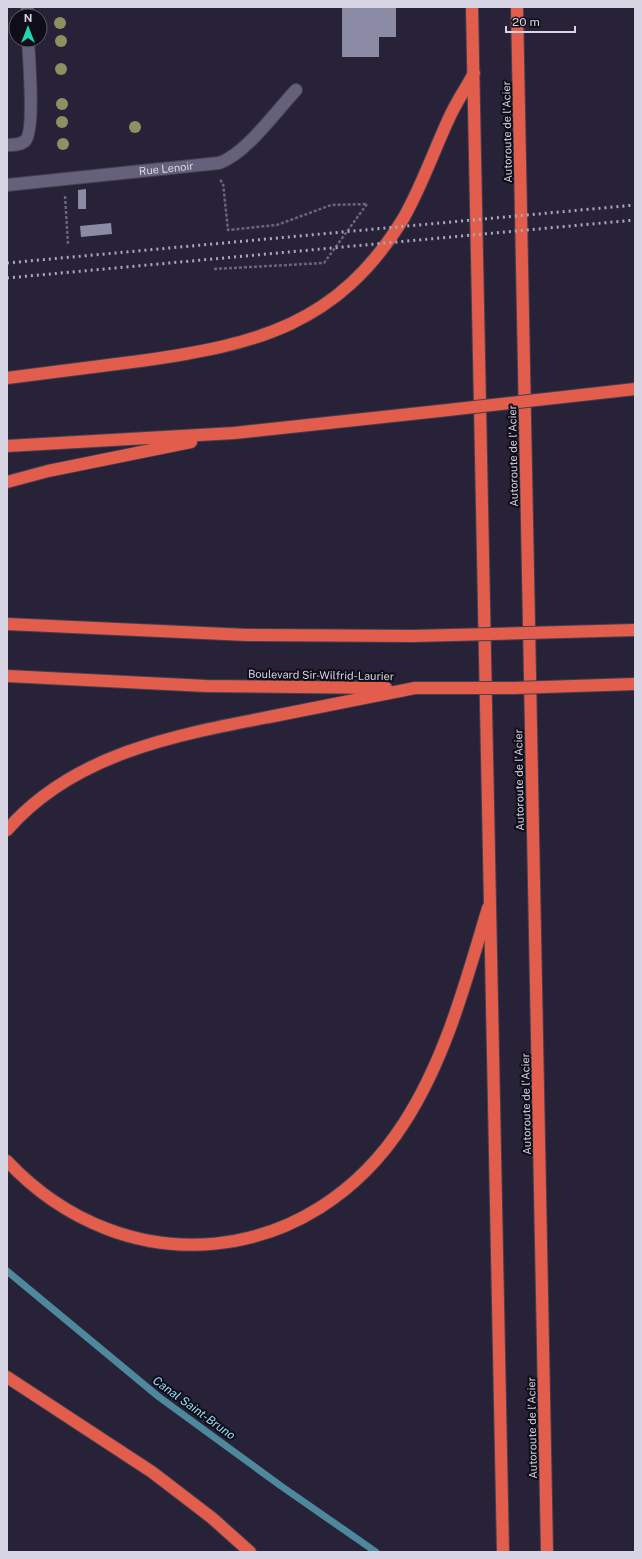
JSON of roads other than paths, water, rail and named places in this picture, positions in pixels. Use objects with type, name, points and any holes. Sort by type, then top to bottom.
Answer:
[{"type":"highway","points":[[472,7],[503,1552]]},
{"type":"highway","name":"Autoroute de l'Acier","points":[[517,7],[548,1552]]},
{"type":"highway","points":[[7,378],[163,358],[232,346],[289,326],[313,314],[334,299],[370,265],[402,220],[430,166],[449,117],[474,72]]},
{"type":"highway","points":[[7,446],[234,433],[635,389]]},
{"type":"highway","points":[[7,482],[48,471],[234,433]]},
{"type":"highway","points":[[7,624],[216,634],[413,636],[635,630]]},
{"type":"highway","name":"Boulevard Sir-Wilfrid-Laurier","points":[[7,676],[206,686],[514,688],[635,684]]},
{"type":"highway","points":[[7,830],[32,805],[70,778],[138,747],[187,732],[415,688]]},
{"type":"highway","points":[[7,1161],[31,1184],[74,1214],[106,1229],[139,1239],[180,1245],[222,1243],[262,1234],[297,1220],[332,1199],[365,1172],[393,1139],[405,1121],[426,1083],[450,1029],[491,898]]},
{"type":"highway","points":[[7,1372],[19,1384]]},
{"type":"highway","points":[[7,1377],[152,1472],[212,1518],[250,1552]]},
{"type":"lane","points":[[7,145],[25,142],[30,128],[28,48]]},
{"type":"lane","name":"Rue Lenoir","points":[[7,185],[210,165],[228,160],[238,153],[296,90]]},
{"type":"waterway","name":"Canal Saint-Bruno","points":[[7,1271],[159,1397],[281,1486],[376,1552]]},
{"type":"railway","points":[[7,263],[635,205]]},
{"type":"railway","points":[[7,278],[635,220]]}]
